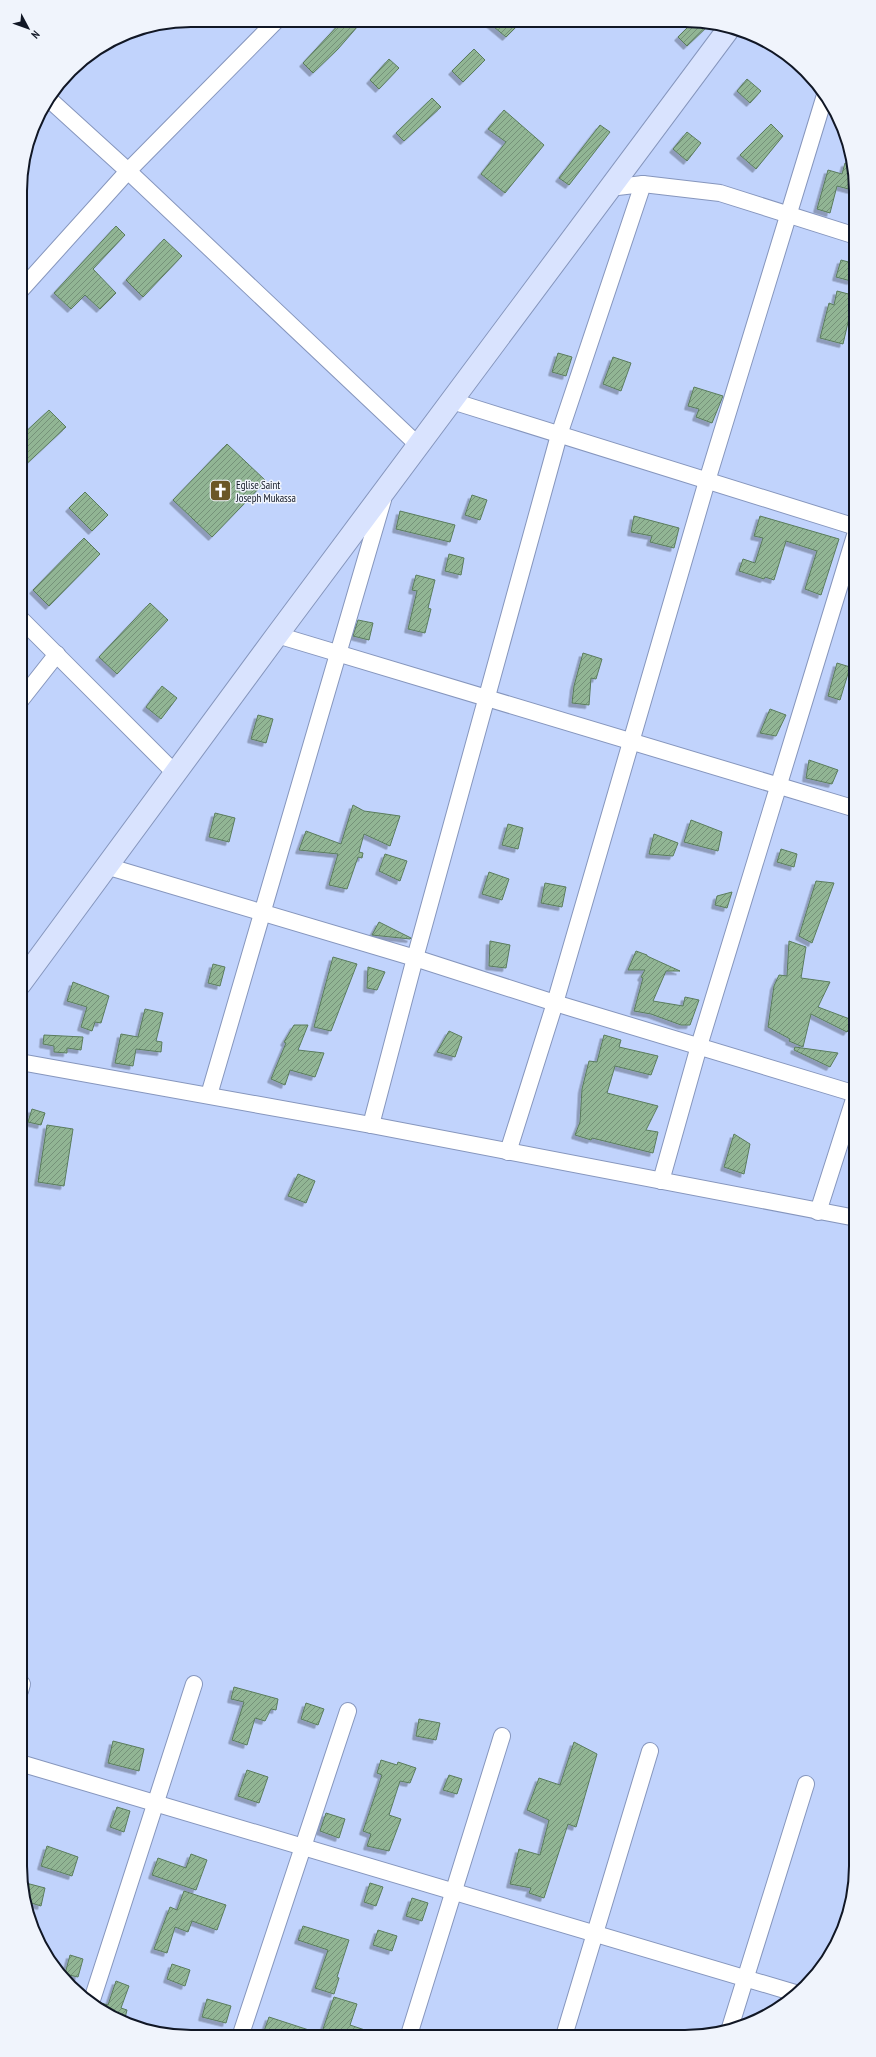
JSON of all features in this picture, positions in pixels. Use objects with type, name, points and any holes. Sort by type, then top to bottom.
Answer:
[{"type":"street","points":[[27,283],[128,171],[269,27]]},
{"type":"street","points":[[27,974],[386,488],[726,33]]},
{"type":"street","points":[[53,103],[128,171],[418,446]]},
{"type":"street","points":[[508,1152],[555,1003],[707,481],[823,103]]},
{"type":"street","points":[[609,188],[643,184],[720,193],[849,234]]},
{"type":"street","points":[[371,1125],[415,958],[559,435],[643,184]]},
{"type":"street","points":[[452,401],[849,525]]},
{"type":"street","points":[[209,1095],[261,912],[386,488]]},
{"type":"street","points":[[661,1181],[699,1046],[780,786],[849,555]]},
{"type":"street","points":[[27,625],[175,773]]},
{"type":"street","points":[[277,635],[849,807]]},
{"type":"street","points":[[27,692],[57,654]]},
{"type":"street","points":[[106,866],[415,958],[555,1003],[849,1092]]},
{"type":"street","points":[[27,1063],[371,1125],[849,1217]]},
{"type":"street","points":[[818,1212],[849,1116]]},
{"type":"street","points":[[93,1997],[194,1684]]},
{"type":"street","points":[[242,2030],[348,1711]]},
{"type":"street","points":[[411,2030],[502,1736]]},
{"type":"street","points":[[566,2030],[650,1751]]},
{"type":"street","points":[[27,1765],[790,1991]]},
{"type":"street","points":[[732,2023],[806,1784]]},
{"type":"building","points":[[336,27],[357,27],[338,49],[313,73],[303,63]]},
{"type":"building","points":[[494,27],[516,27],[506,37]]},
{"type":"building","points":[[688,27],[706,28],[687,46],[678,37]]},
{"type":"building","points":[[474,49],[485,60],[463,82],[452,71]]},
{"type":"building","points":[[389,59],[399,68],[379,89],[370,80]]},
{"type":"building","points":[[747,79],[761,91],[750,103],[737,91]]},
{"type":"building","points":[[432,98],[441,107],[404,141],[396,133]]},
{"type":"building","points":[[504,110],[544,145],[505,193],[481,174],[506,142],[488,129]]},
{"type":"building","points":[[771,124],[783,136],[756,169],[740,155]]},
{"type":"building","points":[[600,125],[610,132],[569,185],[559,178]]},
{"type":"building","points":[[687,132],[701,143],[687,161],[673,149]]},
{"type":"building","points":[[845,163],[847,163],[849,189],[837,186],[830,213],[817,209],[828,170],[842,174]]},
{"type":"building","points":[[116,226],[125,235],[93,269],[116,293],[100,309],[85,295],[71,309],[54,293]]},
{"type":"building","points":[[164,239],[182,256],[143,297],[126,280]]},
{"type":"building","points":[[841,260],[849,262],[849,280],[836,277]]},
{"type":"building","points":[[837,291],[849,294],[849,318],[843,344],[820,338],[829,303],[834,305]]},
{"type":"building","points":[[558,353],[572,357],[566,376],[552,372]]},
{"type":"building","points":[[613,357],[631,363],[621,391],[603,384]]},
{"type":"building","points":[[694,387],[723,396],[712,423],[696,417],[699,409],[688,406]]},
{"type":"building","points":[[49,410],[66,427],[27,463],[27,430]]},
{"type":"building","name":"Eglise Saint Joseph Mukassa","points":[[227,444],[266,481],[212,537],[173,500]]},
{"type":"building","points":[[85,492],[108,515],[92,531],[69,508]]},
{"type":"building","points":[[472,495],[487,500],[480,520],[465,515]]},
{"type":"building","points":[[400,511],[455,525],[450,542],[396,529]]},
{"type":"building","points":[[634,516],[679,528],[674,548],[650,542],[652,536],[631,532]]},
{"type":"building","points":[[760,516],[839,539],[821,595],[805,589],[817,551],[786,541],[774,580],[765,577],[764,579],[739,571],[743,559],[755,563],[763,538],[754,536]]},
{"type":"building","points":[[84,538],[100,554],[49,606],[33,590]]},
{"type":"building","points":[[449,554],[464,558],[461,575],[445,571]]},
{"type":"building","points":[[416,575],[435,580],[428,608],[431,609],[425,633],[408,629],[417,591],[412,590]]},
{"type":"building","points":[[150,603],[168,620],[117,674],[99,657]]},
{"type":"building","points":[[358,620],[373,623],[369,640],[353,636]]},
{"type":"building","points":[[583,653],[602,659],[596,679],[591,678],[589,705],[572,703],[574,686]]},
{"type":"building","points":[[837,663],[849,667],[840,700],[828,696]]},
{"type":"building","points":[[162,686],[177,698],[161,719],[146,707]]},
{"type":"building","points":[[770,709],[786,715],[776,736],[760,733]]},
{"type":"building","points":[[258,715],[273,719],[266,743],[251,739]]},
{"type":"building","points":[[809,760],[838,770],[832,784],[806,778]]},
{"type":"building","points":[[353,805],[364,811],[400,816],[390,846],[364,834],[359,852],[363,853],[362,858],[358,857],[347,889],[329,885],[338,854],[299,850],[306,831],[341,844]]},
{"type":"building","points":[[215,813],[235,818],[229,842],[209,837]]},
{"type":"building","points":[[691,820],[722,832],[718,851],[684,842]]},
{"type":"building","points":[[508,824],[523,828],[518,849],[502,845]]},
{"type":"building","points":[[654,834],[678,843],[673,856],[649,854]]},
{"type":"building","points":[[781,849],[797,854],[794,867],[777,862]]},
{"type":"building","points":[[385,854],[407,861],[400,881],[379,871]]},
{"type":"building","points":[[489,872],[509,879],[502,900],[482,894]]},
{"type":"building","points":[[816,881],[834,883],[812,943],[799,936]]},
{"type":"building","points":[[545,883],[566,887],[562,907],[541,903]]},
{"type":"building","points":[[732,892],[727,908],[715,905],[717,896]]},
{"type":"building","points":[[379,922],[411,938],[372,935]]},
{"type":"building","points":[[490,941],[510,945],[506,968],[489,966]]},
{"type":"building","points":[[789,941],[806,947],[801,978],[830,982],[818,1007],[849,1019],[849,1029],[847,1032],[811,1014],[803,1047],[789,1041],[790,1039],[768,1027],[774,986],[779,975],[787,976]]},
{"type":"building","points":[[636,951],[680,971],[666,971],[653,1001],[683,1006],[685,997],[699,1000],[690,1025],[681,1025],[651,1014],[634,1011],[643,978],[641,977],[645,970],[628,970]]},
{"type":"building","points":[[333,957],[357,964],[331,1031],[314,1027]]},
{"type":"building","points":[[213,964],[225,967],[220,986],[208,983]]},
{"type":"building","points":[[368,967],[385,972],[377,990],[367,988]]},
{"type":"building","points":[[73,982],[109,996],[101,1023],[95,1022],[92,1031],[81,1027],[87,1007],[67,1001]]},
{"type":"building","points":[[145,1009],[163,1013],[156,1041],[162,1042],[161,1052],[136,1049],[133,1066],[115,1063],[121,1034],[138,1037]]},
{"type":"building","points":[[294,1025],[308,1025],[298,1050],[324,1053],[315,1077],[290,1070],[285,1085],[271,1079],[286,1043],[284,1042]]},
{"type":"building","points":[[449,1031],[462,1037],[455,1057],[437,1052]]},
{"type":"building","points":[[44,1035],[83,1037],[81,1050],[67,1048],[67,1053],[54,1052],[54,1046],[43,1044]]},
{"type":"building","points":[[604,1035],[621,1040],[619,1047],[658,1056],[651,1075],[615,1066],[607,1093],[658,1106],[646,1130],[658,1132],[653,1153],[592,1138],[591,1140],[575,1135],[580,1122],[582,1089],[589,1061],[597,1062]]},
{"type":"building","points":[[795,1047],[838,1053],[830,1067],[794,1050]]},
{"type":"building","points":[[32,1109],[45,1113],[41,1125],[28,1122]]},
{"type":"building","points":[[47,1125],[73,1129],[64,1186],[38,1182]]},
{"type":"building","points":[[734,1134],[750,1144],[744,1174],[724,1167]]},
{"type":"building","points":[[298,1174],[315,1181],[306,1203],[288,1196]]},
{"type":"building","points":[[234,1687],[278,1699],[276,1710],[271,1709],[265,1721],[255,1718],[247,1745],[232,1740],[244,1702],[231,1699]]},
{"type":"building","points":[[306,1703],[324,1709],[318,1725],[301,1719]]},
{"type":"building","points":[[419,1719],[440,1723],[436,1740],[416,1736]]},
{"type":"building","points":[[113,1741],[144,1749],[139,1771],[108,1763]]},
{"type":"building","points":[[574,1742],[597,1754],[576,1827],[568,1824],[544,1898],[529,1893],[531,1888],[510,1884],[519,1849],[540,1855],[549,1820],[527,1810],[539,1778],[560,1785]]},
{"type":"building","points":[[381,1760],[397,1765],[398,1762],[416,1768],[410,1783],[400,1781],[389,1815],[401,1819],[389,1851],[367,1846],[371,1834],[363,1831],[382,1775],[377,1773]]},
{"type":"building","points":[[247,1770],[268,1777],[259,1803],[238,1796]]},
{"type":"building","points":[[449,1775],[462,1779],[457,1794],[443,1790]]},
{"type":"building","points":[[117,1807],[130,1811],[124,1832],[110,1827]]},
{"type":"building","points":[[326,1813],[345,1819],[339,1838],[320,1831]]},
{"type":"building","points":[[47,1846],[78,1857],[72,1876],[41,1866]]},
{"type":"building","points":[[191,1854],[207,1860],[196,1890],[152,1875],[158,1858],[186,1868]]},
{"type":"building","points":[[28,1883],[45,1888],[41,1906],[32,1903]]},
{"type":"building","points":[[370,1883],[383,1887],[376,1906],[364,1902]]},
{"type":"building","points":[[184,1891],[226,1905],[217,1930],[192,1921],[188,1932],[175,1927],[167,1953],[154,1949],[170,1907],[177,1910]]},
{"type":"building","points":[[412,1898],[428,1903],[422,1921],[406,1916]]},
{"type":"building","points":[[303,1926],[349,1940],[337,1977],[339,1978],[334,1994],[315,1988],[328,1950],[298,1940]]},
{"type":"building","points":[[378,1930],[397,1936],[392,1951],[373,1945]]},
{"type":"building","points":[[70,1955],[83,1959],[78,1977],[69,1975],[66,1971]]},
{"type":"building","points":[[172,1964],[190,1970],[185,1986],[167,1979]]},
{"type":"building","points":[[116,1981],[129,1986],[121,2008],[127,2010],[126,2016],[102,2003],[108,2005]]},
{"type":"building","points":[[334,1997],[357,2004],[350,2025],[365,2030],[323,2030]]},
{"type":"building","points":[[207,1999],[231,2006],[226,2023],[202,2017]]},
{"type":"building","points":[[269,2017],[309,2030],[264,2030]]},
{"type":"place","name":"Eglise Saint Joseph Mukassa","points":[[220,491]]}]
